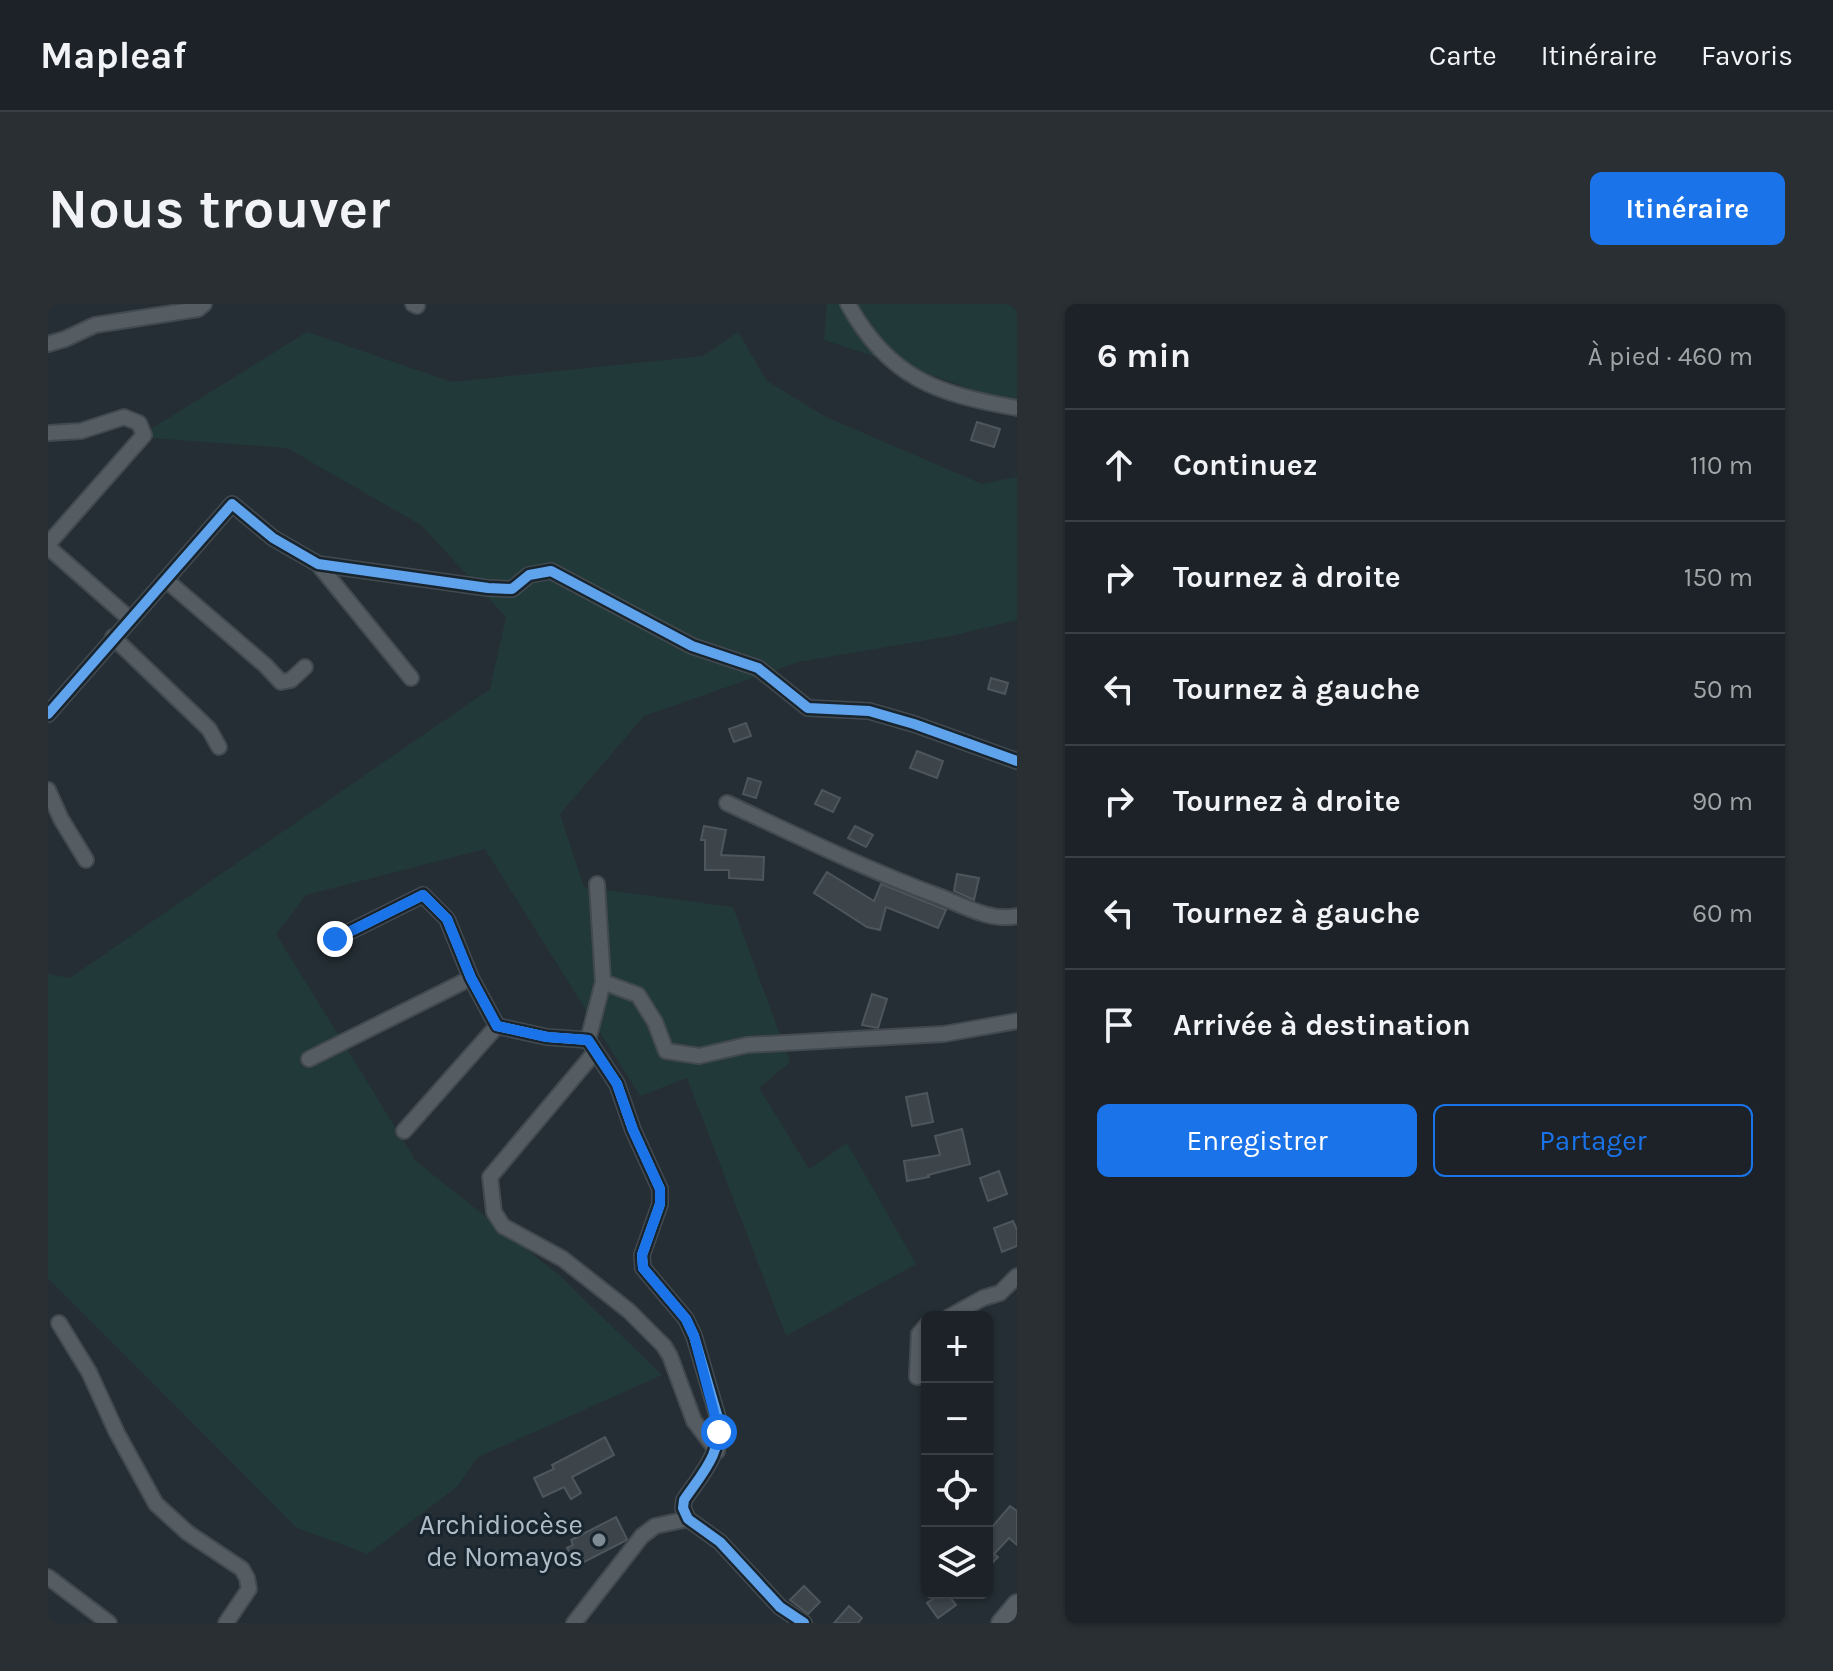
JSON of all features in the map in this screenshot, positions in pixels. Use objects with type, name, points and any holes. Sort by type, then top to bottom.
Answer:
[{"type":"main road","points":[[1001,1623],[1017,1604]]},
{"type":"street","points":[[48,344],[95,325],[198,309],[204,304]]},
{"type":"street","points":[[848,304],[861,328],[880,351],[914,377],[933,388],[968,399],[1017,408]]},
{"type":"street","points":[[48,433],[81,431],[124,417],[139,423],[144,435],[48,546],[130,619]]},
{"type":"street","points":[[48,714],[232,504],[273,538],[318,564],[411,678]]},
{"type":"street","points":[[318,564],[512,589],[529,575],[551,571],[692,646],[758,668],[808,708],[869,711],[1017,761]]},
{"type":"street","points":[[166,580],[281,682],[291,680],[305,667]]},
{"type":"street","points":[[113,637],[209,729],[219,747]]},
{"type":"street","points":[[48,790],[61,819],[86,860]]},
{"type":"street","points":[[727,803],[909,886],[990,916],[1017,916]]},
{"type":"street","points":[[597,884],[603,982],[592,1046],[490,1177],[494,1212],[503,1226],[563,1259],[629,1311],[664,1346],[694,1421],[717,1451]]},
{"type":"street","points":[[335,939],[423,895],[447,919],[471,978],[497,1026],[592,1046],[617,1084],[633,1130],[660,1189],[660,1204],[642,1255],[643,1268],[686,1319],[718,1418],[717,1451],[684,1500],[683,1508],[688,1519],[720,1542],[770,1597],[804,1623]]},
{"type":"street","points":[[309,1059],[471,978]]},
{"type":"street","points":[[603,982],[638,995],[655,1022],[666,1051],[699,1056],[747,1045],[944,1034],[1017,1021]]},
{"type":"street","points":[[404,1131],[497,1026]]},
{"type":"street","points":[[960,1311],[1000,1293],[1017,1276]]},
{"type":"street","points":[[59,1323],[89,1372],[117,1433],[156,1504],[188,1533],[242,1569],[249,1589],[226,1623]]},
{"type":"street","points":[[917,1377],[921,1332]]},
{"type":"street","points":[[574,1623],[642,1536],[655,1526],[688,1519]]},
{"type":"street","points":[[48,1577],[109,1623]]},
{"type":"green space","points":[[827,304],[1017,304],[1017,402],[1008,403],[824,340]]},
{"type":"green space","points":[[307,332],[452,382],[703,356],[738,332],[767,381],[826,417],[982,484],[1017,477],[1017,620],[951,636],[798,662],[644,716],[560,814],[584,887],[733,907],[790,1062],[759,1088],[809,1169],[847,1143],[916,1264],[786,1336],[687,1078],[640,1096],[485,849],[306,895],[276,934],[416,1161],[559,1275],[662,1375],[478,1457],[457,1487],[368,1554],[297,1528],[48,1278],[48,974],[70,978],[490,689],[506,617],[421,525],[287,448],[138,437]]},
{"type":"building","points":[[977,422],[1000,429],[994,447],[971,440]]},
{"type":"building","points":[[991,678],[1008,683],[1005,694],[988,689]]},
{"type":"building","points":[[746,723],[751,736],[734,742],[729,729]]},
{"type":"building","points":[[917,751],[943,761],[937,778],[910,768]]},
{"type":"building","points":[[748,778],[761,782],[756,798],[743,794]]},
{"type":"building","points":[[822,790],[840,798],[833,812],[815,804]]},
{"type":"building","points":[[704,826],[726,830],[721,855],[764,857],[763,880],[729,878],[729,870],[705,870],[705,840],[701,840]]},
{"type":"building","points":[[855,826],[873,835],[866,847],[848,838]]},
{"type":"building","points":[[827,872],[874,901],[881,884],[946,910],[938,928],[886,907],[880,930],[867,927],[814,893]]},
{"type":"building","points":[[957,874],[979,878],[974,900],[954,891]]},
{"type":"building","points":[[872,994],[887,999],[878,1028],[862,1025]]},
{"type":"building","points":[[927,1093],[933,1122],[912,1126],[906,1097]]},
{"type":"building","points":[[962,1129],[970,1164],[907,1181],[904,1161],[940,1155],[935,1136]]},
{"type":"building","points":[[999,1171],[1007,1194],[988,1201],[980,1178]]},
{"type":"building","points":[[1013,1221],[1017,1230],[1017,1246],[1002,1252],[994,1228]]},
{"type":"building","points":[[605,1437],[614,1455],[572,1477],[581,1493],[571,1499],[564,1487],[543,1497],[534,1478]]},
{"type":"building","points":[[1010,1506],[1017,1511],[1017,1545],[1009,1538],[994,1554],[998,1557],[993,1562],[993,1527]]},
{"type":"building","name":"Archidiocèse de Nomayos","points":[[616,1517],[627,1539],[582,1563],[581,1559],[575,1562],[567,1548],[573,1545],[571,1540]]},
{"type":"building","points":[[804,1586],[820,1602],[808,1614],[790,1600]]},
{"type":"building","points":[[933,1599],[952,1599],[956,1605],[938,1618],[927,1603]]},
{"type":"building","points":[[849,1606],[862,1618],[858,1623],[834,1623]]},
{"type":"cycle path","points":[[48,714],[232,504],[273,538],[318,564],[512,589],[529,575],[551,571],[692,646],[758,668],[808,708],[869,711],[1017,761]]},
{"type":"cycle path","points":[[335,939],[423,895],[447,919],[471,978],[497,1026],[547,1037],[588,1040],[617,1084],[633,1130],[660,1189],[660,1204],[642,1255],[643,1268],[686,1319],[718,1418],[714,1452],[684,1500],[683,1508],[688,1519],[720,1542],[780,1607],[804,1623]]},
{"type":"place","name":"Archidiocèse de Nomayos","points":[[599,1540]]},
{"type":"route","points":[[335,939],[423,895],[447,919],[471,978],[497,1026],[547,1037],[588,1040],[617,1084],[633,1130],[660,1189],[660,1204],[642,1255],[643,1268],[686,1319],[694,1336],[718,1418],[719,1432]]}]
